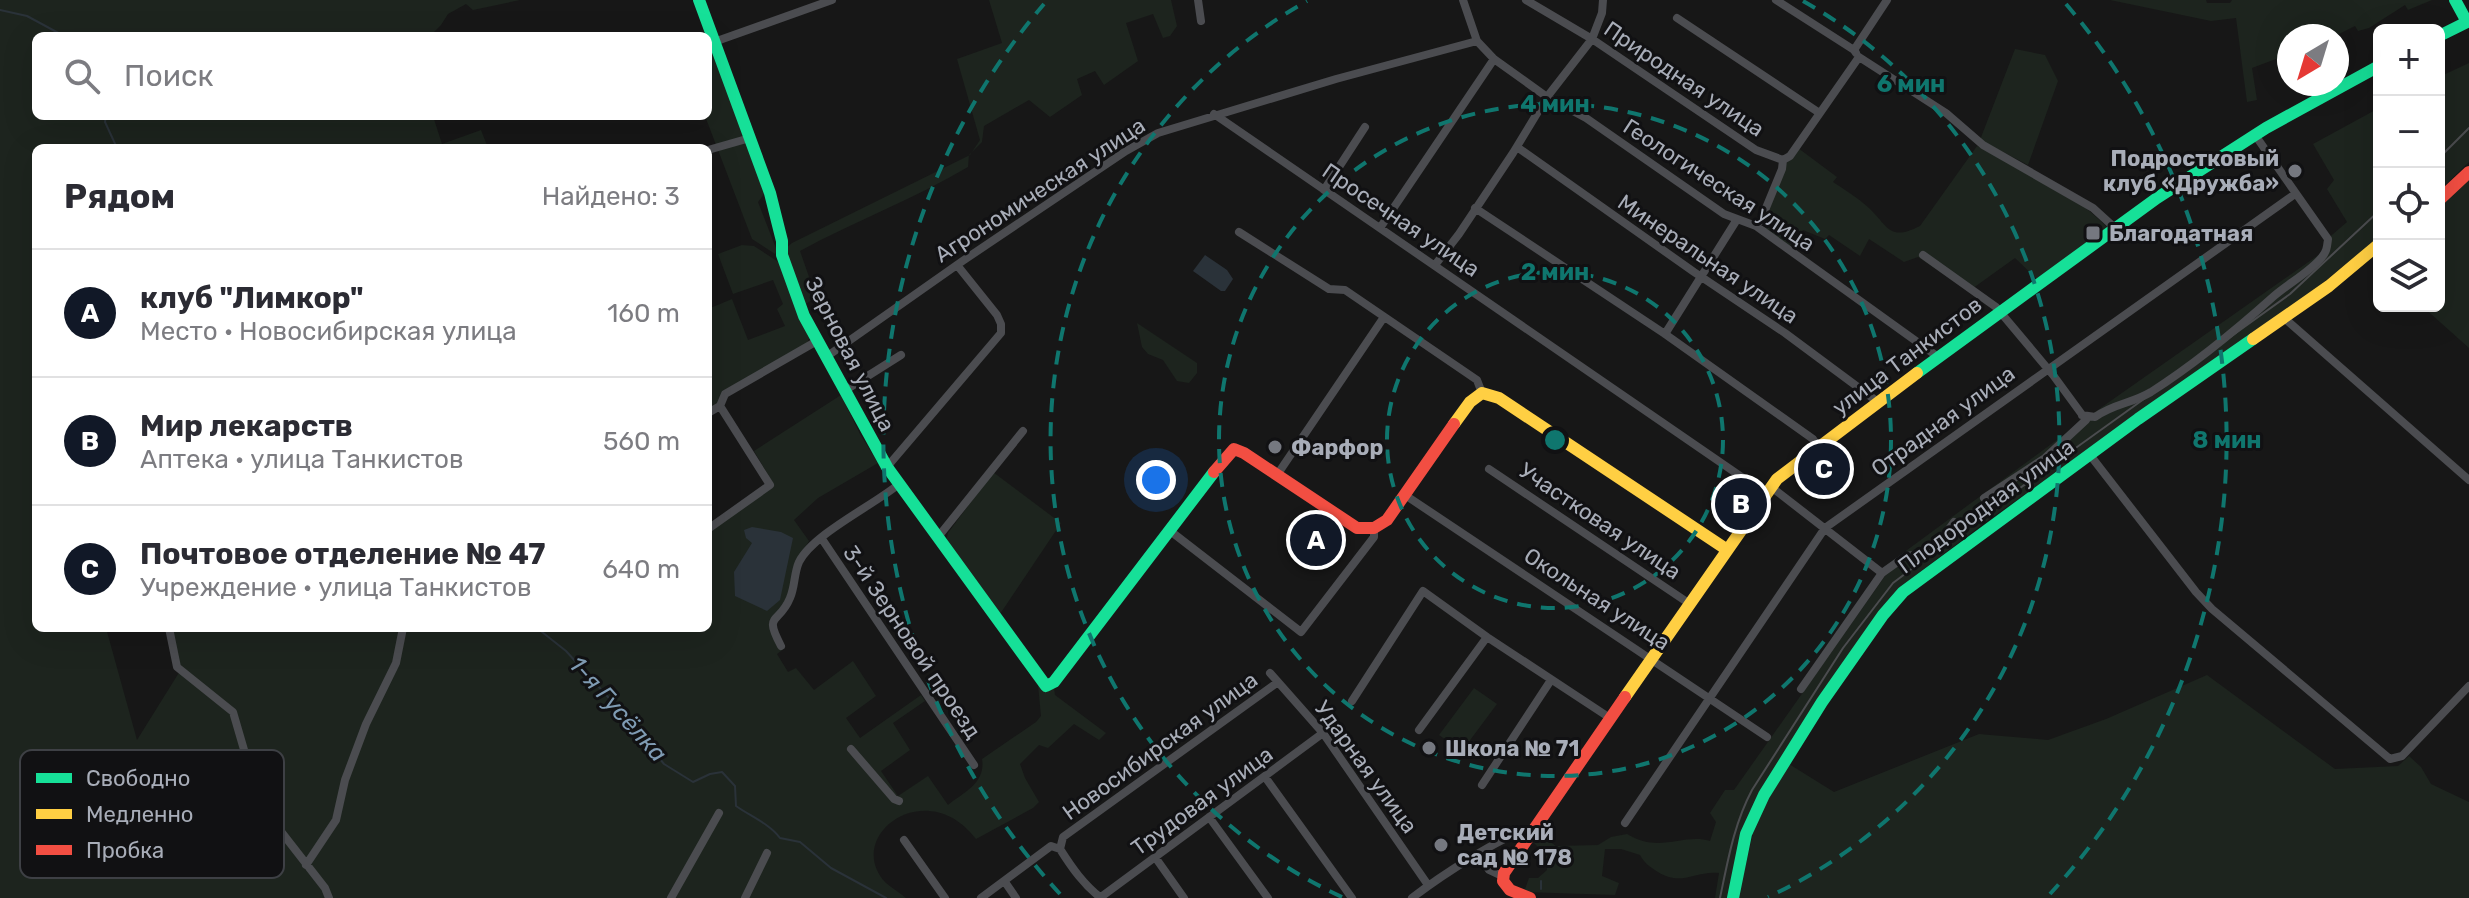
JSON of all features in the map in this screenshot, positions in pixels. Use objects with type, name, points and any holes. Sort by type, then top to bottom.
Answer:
[{"type":"main road","name":"Зерновая улица","points":[[699,0],[710,32]]},
{"type":"main road","points":[[2445,33],[2468,22],[2455,0]]},
{"type":"main road","name":"Зерновая улица","points":[[712,36],[774,208],[789,280],[817,341],[887,467],[1046,686],[1054,682],[1169,530]]},
{"type":"main road","name":"улица Танкистов","points":[[1504,877],[1768,489],[1818,447],[2115,228],[2255,135],[2328,91],[2373,69]]},
{"type":"main road","points":[[2445,194],[2469,172]]},
{"type":"main road","name":"Плодородная улица","points":[[1733,898],[1752,818],[1804,730],[1883,615],[1903,592],[2329,286],[2373,249]]},
{"type":"main road","points":[[1169,530],[1224,456],[1234,449],[1357,528],[1374,528],[1387,520],[1470,402],[1482,393],[1499,398],[1726,549]]},
{"type":"main road","points":[[1504,877],[1510,890],[1530,898]]},
{"type":"street","points":[[714,42],[832,0]]},
{"type":"street","points":[[1198,0],[1201,21]]},
{"type":"street","name":"Геологическая улица","points":[[1463,0],[1477,41],[1494,59],[1547,97],[1586,118],[1724,214],[1756,226],[1934,354],[1936,359]]},
{"type":"street","name":"Природная улица","points":[[1526,0],[1592,39],[1756,150],[1783,160]]},
{"type":"street","points":[[1435,265],[1517,147],[1547,97],[1592,39],[1602,13],[1603,0]]},
{"type":"street","points":[[1776,0],[1946,113],[1983,145],[2093,208],[2115,228]]},
{"type":"street","points":[[1756,226],[1767,207],[1783,160],[1790,156],[1887,0]]},
{"type":"street","points":[[1677,18],[1818,112]]},
{"type":"street","name":"Агрономическая улица","points":[[826,357],[957,265],[1126,151],[1158,133],[1214,114],[1477,41]]},
{"type":"street","points":[[1380,228],[1494,59]]},
{"type":"street","name":"Просечная улица","points":[[1214,114],[1825,528],[1829,535],[1882,573]]},
{"type":"street","points":[[1324,190],[1365,127]]},
{"type":"street","points":[[1984,498],[2045,458],[2084,418],[2095,417],[2110,406],[2130,402],[2149,393],[2250,320],[2273,297],[2321,259],[2327,250],[2328,239],[2255,135]]},
{"type":"street","points":[[712,149],[750,138]]},
{"type":"street","name":"Минеральная улица","points":[[1517,147],[1785,333],[1878,402]]},
{"type":"street","name":"Отрадная улица","points":[[1625,823],[1825,528],[2295,194]]},
{"type":"street","points":[[1475,208],[1665,334],[1813,439],[1818,447]]},
{"type":"street","points":[[1665,334],[1736,221]]},
{"type":"street","points":[[1239,232],[1329,289],[1345,290],[1477,380],[1482,393]]},
{"type":"street","points":[[1923,255],[1999,311],[2084,418]]},
{"type":"street","points":[[887,467],[1001,333],[997,315],[957,265]]},
{"type":"street","points":[[1277,475],[1384,317]]},
{"type":"street","points":[[2283,317],[2469,480]]},
{"type":"street","points":[[712,526],[769,487],[770,481],[720,406],[720,400],[725,394],[817,341]]},
{"type":"street","points":[[844,391],[901,355]]},
{"type":"street","points":[[712,411],[720,406]]},
{"type":"street","points":[[938,537],[1023,431]]},
{"type":"street","points":[[2090,455],[2212,609],[2385,755],[2395,759],[2402,756],[2469,686]]},
{"type":"street","name":"Участковая улица","points":[[1489,469],[1690,604]]},
{"type":"street","points":[[781,646],[771,628],[772,622],[790,600],[800,561],[822,539],[899,484]]},
{"type":"street","name":"Окольная улица","points":[[1405,495],[1767,737]]},
{"type":"street","points":[[1801,689],[1882,573],[1906,556],[1921,554],[1941,540],[1954,522]]},
{"type":"street","points":[[1169,530],[1301,632],[1374,537],[1374,528]]},
{"type":"street","name":"3-й Зерновой проезд","points":[[822,539],[974,765]]},
{"type":"street","points":[[1352,701],[1423,591],[1610,718]]},
{"type":"street","points":[[170,632],[177,667],[233,712],[244,750]]},
{"type":"street","points":[[306,865],[336,820],[345,780],[366,724],[396,663],[402,632]]},
{"type":"street","points":[[1419,730],[1487,637]]},
{"type":"street","name":"Ударная улица","points":[[1270,673],[1323,733],[1428,885]]},
{"type":"street","points":[[1482,785],[1551,680]]},
{"type":"street","name":"Новосибирская улица","points":[[1060,849],[1063,837],[1278,682]]},
{"type":"street","name":"Трудовая улица","points":[[1101,897],[1323,733]]},
{"type":"street","points":[[851,749],[899,801]]},
{"type":"street","points":[[1265,777],[1352,898]]},
{"type":"street","points":[[671,898],[719,813]]},
{"type":"street","points":[[1209,817],[1268,898]]},
{"type":"street","points":[[1412,898],[1478,855],[1523,830],[1534,829]]},
{"type":"street","points":[[284,836],[325,888],[329,898]]},
{"type":"street","points":[[904,840],[945,898]]},
{"type":"street","points":[[981,898],[1051,846],[1060,849],[1089,890],[1101,897]]},
{"type":"street","points":[[745,898],[767,853]]},
{"type":"street","points":[[1478,855],[1489,870],[1504,877]]},
{"type":"street","points":[[1155,857],[1184,898]]},
{"type":"street","points":[[1005,882],[1016,898]]},
{"type":"shaded area","points":[[0,0],[520,0],[473,10],[466,4],[448,14],[434,32],[32,32],[32,120],[434,120],[442,144],[32,144],[32,632],[107,632],[137,740],[180,671],[171,632],[712,632],[712,529],[773,483],[754,451],[841,395],[878,463],[818,498],[794,520],[809,541],[797,560],[788,599],[773,626],[785,648],[777,654],[788,672],[796,668],[814,690],[853,661],[876,696],[846,718],[860,738],[921,695],[925,701],[893,723],[910,750],[881,771],[898,796],[928,776],[948,805],[967,791],[981,774],[982,759],[1041,716],[1038,685],[1054,688],[1055,695],[1106,733],[1099,740],[1074,724],[1048,748],[1039,745],[1020,764],[1039,802],[976,839],[956,820],[935,812],[914,812],[896,819],[882,831],[874,847],[875,865],[886,883],[906,898],[0,898]]},
{"type":"shaded area","points":[[989,0],[1171,0],[1177,26],[1170,36],[1163,38],[1153,14],[1126,23],[1138,61],[1104,85],[1095,71],[1077,79],[1082,95],[1050,117],[1029,100],[984,126],[982,142],[972,152],[980,140],[957,59],[1002,43]]},
{"type":"shaded area","points":[[2110,0],[2230,3],[2232,0],[2432,0],[2408,10],[2405,5],[2369,28],[2358,31],[2355,26],[2349,29],[2349,24],[2277,24],[2277,61],[2252,68],[2257,100],[2247,102],[2236,18],[2211,21]]},
{"type":"shaded area","points":[[712,47],[765,193],[758,202],[777,251],[775,254],[752,239],[707,120],[712,120]]},
{"type":"shaded area","points":[[2015,49],[2045,55],[2058,81],[2028,165],[1980,140]]},
{"type":"shaded area","points":[[2469,63],[2469,162],[2445,185],[2445,96],[2445,74]]},
{"type":"shaded area","points":[[2373,111],[2373,242],[2319,286],[1987,521],[1904,584],[1882,607],[1760,793],[1728,898],[1715,898],[1719,873],[1674,878],[1650,867],[1640,855],[1621,849],[1605,849],[1602,876],[1619,883],[1615,895],[1524,892],[1529,878],[1538,878],[1547,870],[1545,854],[1532,841],[1537,833],[1556,846],[1598,845],[1611,837],[1627,834],[1639,840],[1660,843],[1690,839],[1710,841],[1716,822],[1710,813],[1725,790],[1734,790],[1885,576],[1884,567],[2092,414],[2324,251],[2325,241],[2347,222],[2327,189],[2334,180],[2313,144]]},
{"type":"shaded area","points":[[481,130],[486,144],[442,144]]},
{"type":"shaded area","points":[[1977,146],[2063,192],[2108,228],[2037,279],[2015,258],[1969,291],[1918,257],[1904,262],[1869,239],[1860,256],[1829,235],[1825,239],[1803,230],[1790,246],[1764,229],[1786,164],[1798,148],[1837,177],[1833,182],[1865,204],[1890,230],[1902,232],[1920,226]]},
{"type":"shaded area","points":[[969,156],[968,167],[800,251],[816,297],[803,306],[784,250],[792,243]]},
{"type":"shaded area","points":[[2469,180],[2469,348],[2429,312],[2445,312],[2445,200]]},
{"type":"shaded area","points":[[742,245],[754,246],[780,263],[810,336],[807,344],[723,392],[712,407],[712,307],[732,299],[748,340],[785,326],[777,309],[783,304],[773,280],[733,294],[718,254]]},
{"type":"shaded area","points":[[1205,255],[1227,270],[1233,279],[1225,291],[1193,271]]},
{"type":"shaded area","points":[[1137,323],[1197,363],[1197,373],[1189,383],[1177,381],[1163,360],[1148,354],[1142,347]]},
{"type":"shaded area","points":[[993,472],[1061,523],[1000,614],[946,541],[948,533]]},
{"type":"shaded area","points":[[752,527],[781,532],[793,538],[780,600],[767,611],[735,596],[734,572],[752,543],[746,538],[744,530]]},
{"type":"shaded area","points":[[2207,675],[2335,769],[2398,766],[2409,756],[2421,767],[2431,784],[2469,802],[2469,898],[1738,898],[1756,820],[1789,764],[1834,792],[1979,734],[2048,740],[2106,719]]},
{"type":"shaded area","points":[[1474,688],[1497,704],[1462,751],[1439,735]]},
{"type":"waterway","name":"1-я Гусёлка","points":[[0,10],[27,16],[57,32]]},
{"type":"waterway","name":"1-я Гусёлка","points":[[105,120],[115,144]]},
{"type":"waterway","name":"1-я Гусёлка","points":[[542,632],[566,651],[664,764],[693,782],[722,772],[735,786],[736,806],[765,824],[780,838],[800,842],[831,868],[886,898]]},
{"type":"waterway","points":[[1541,881],[1541,889]]},
{"type":"tram line","points":[[2445,152],[2469,128]]},
{"type":"tram line","points":[[1720,898],[1736,829],[1752,790],[1843,648],[1893,583],[2290,294],[2373,217]]},
{"type":"traffic: fast","points":[[699,0],[711,32]]},
{"type":"traffic: fast","points":[[2455,0],[2467,22]]},
{"type":"traffic: fast","points":[[2445,33],[2469,21]]},
{"type":"traffic: fast","points":[[712,35],[770,193],[782,241],[782,255],[804,316],[887,467],[1046,686],[1054,682],[1214,472]]},
{"type":"traffic: fast","points":[[1917,373],[2157,198],[2266,128],[2373,69]]},
{"type":"traffic: fast","points":[[1733,898],[1746,834],[1764,795],[1822,702],[1883,615],[1903,592],[2138,419],[2253,339]]},
{"type":"traffic: slow","points":[[2253,339],[2329,286],[2373,249]]},
{"type":"traffic: slow","points":[[1625,697],[1777,479],[1917,373]]},
{"type":"traffic: slow","points":[[1454,424],[1470,402],[1482,393],[1499,398],[1726,549]]},
{"type":"traffic: jam","points":[[2445,194],[2469,172]]},
{"type":"traffic: jam","points":[[1214,472],[1234,449],[1357,528],[1374,528],[1387,520],[1454,424]]},
{"type":"traffic: jam","points":[[1530,898],[1510,890],[1503,881],[1504,873],[1625,697]]},
{"type":"place","name":"Подростковый клуб «Дружба»","points":[[2295,171]]},
{"type":"place","name":"Благодатная","points":[[2093,233]]},
{"type":"place","name":"Фарфор","points":[[1275,447]]},
{"type":"place","name":"Почтовое отделение № 47","points":[[1824,469]]},
{"type":"place","name":"Мир лекарств","points":[[1741,504]]},
{"type":"place","name":"клуб \"Лимкор\"","points":[[1316,540]]},
{"type":"place","name":"Школа № 71","points":[[1429,748]]},
{"type":"place","name":"Детский сад № 178","points":[[1441,845]]}]
